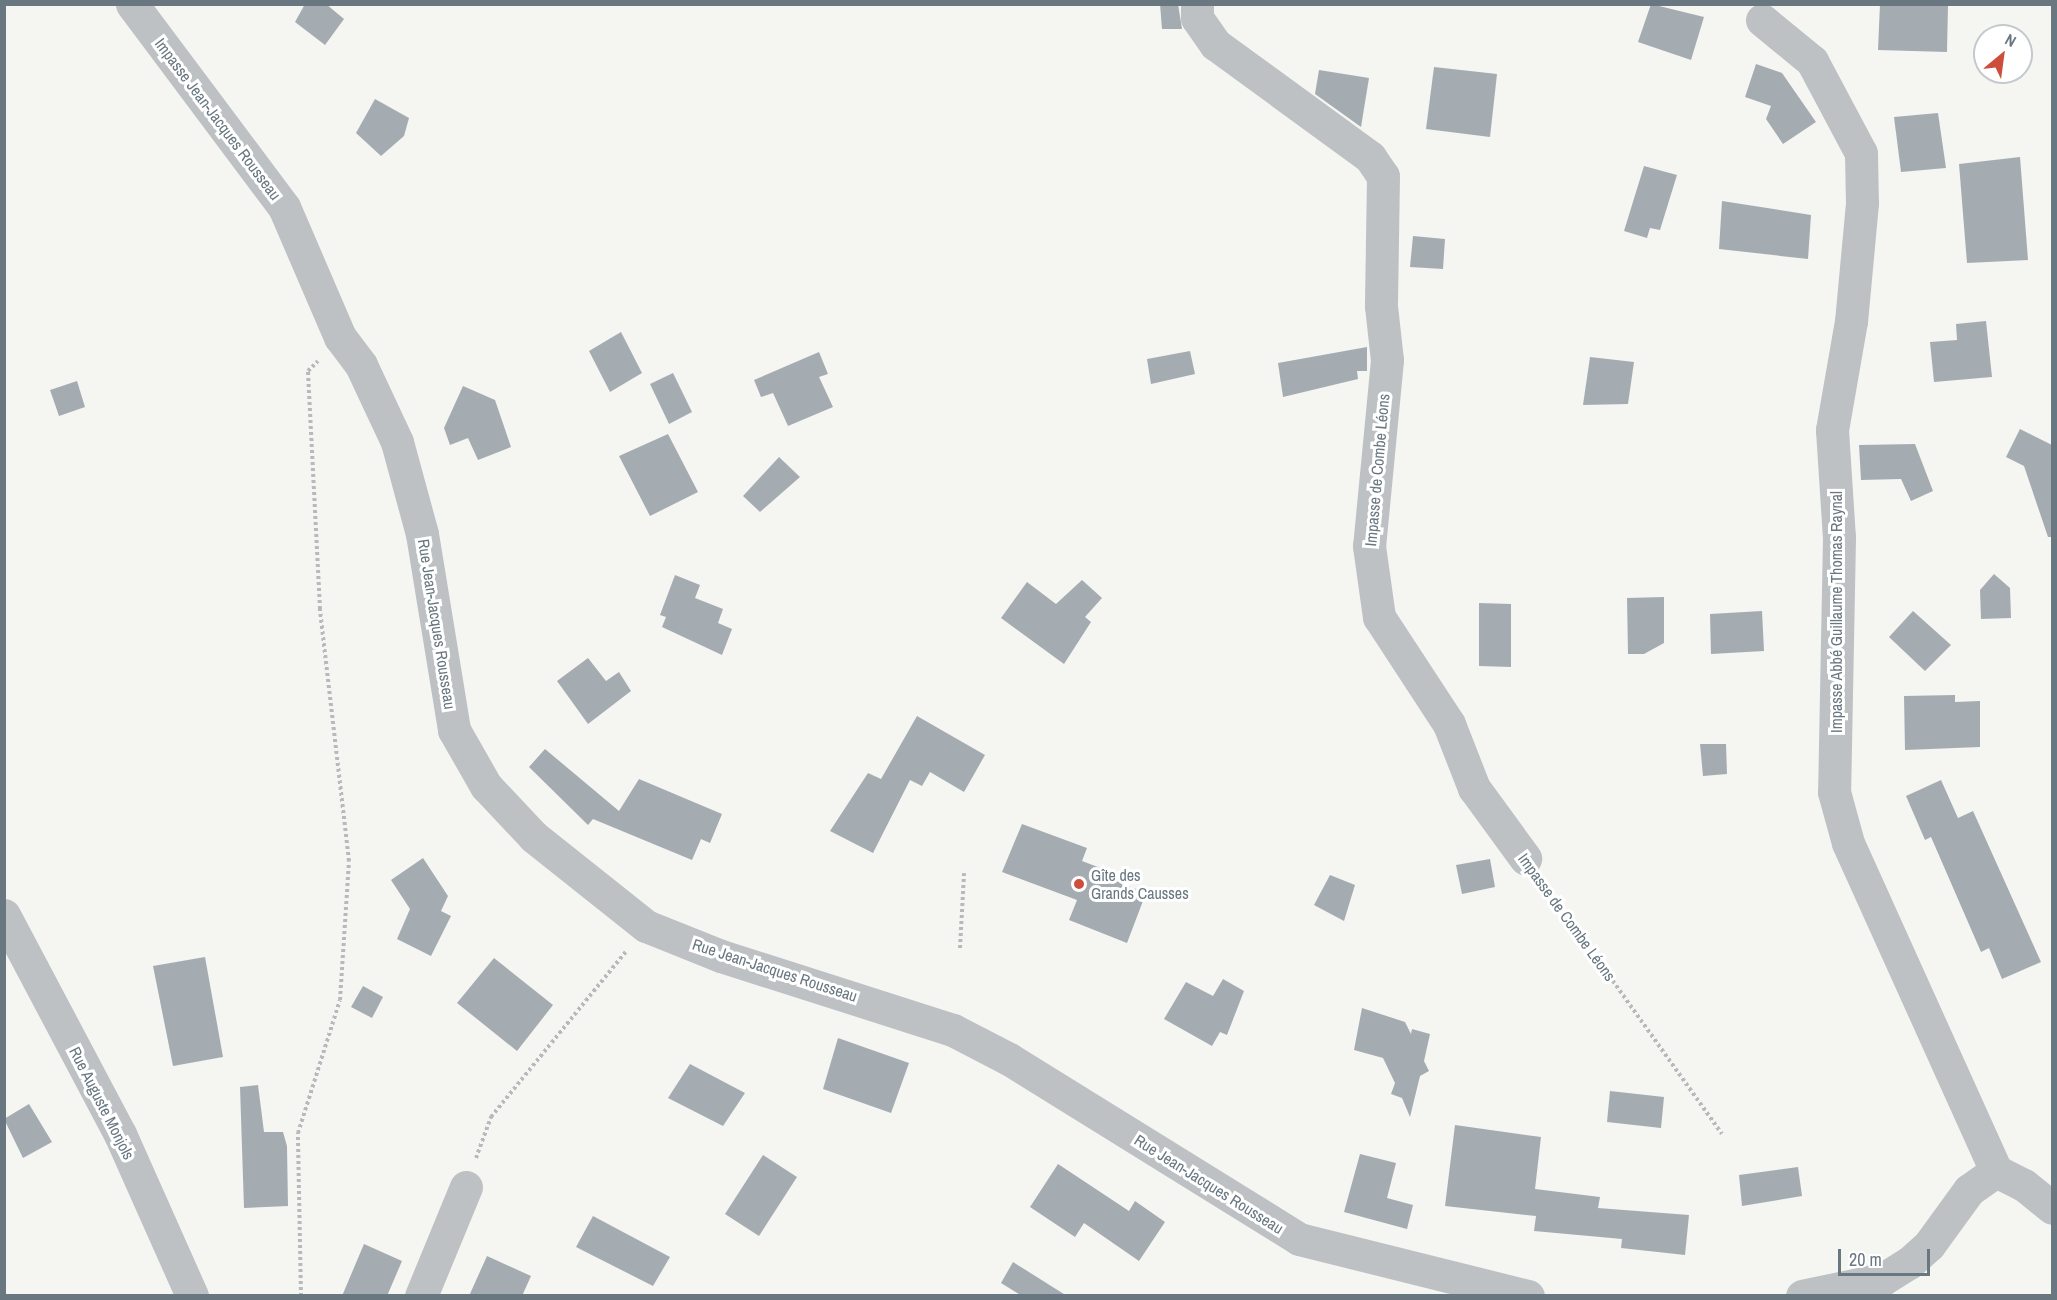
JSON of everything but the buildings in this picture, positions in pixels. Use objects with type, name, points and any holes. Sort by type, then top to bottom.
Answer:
[{"type":"street","name":"Impasse Jean-Jacques Rousseau","points":[[132,4],[284,207],[340,337]]},
{"type":"street","name":"Impasse de Combe Léons","points":[[1197,4],[1197,18],[1215,45],[1370,157],[1383,176],[1381,306],[1387,360],[1369,546],[1379,617],[1449,724],[1474,788],[1525,858]]},
{"type":"street","name":"Impasse Abbé Guillaume Thomas Raynal","points":[[1762,20],[1812,61],[1861,153],[1862,203],[1851,321],[1832,430],[1839,537],[1834,792],[1848,843],[1996,1171]]},
{"type":"street","name":"Rue Jean-Jacques Rousseau","points":[[340,337],[361,365],[397,442],[422,534],[454,730],[486,786],[534,837],[646,926],[721,956],[953,1030],[1009,1059],[1299,1239],[1528,1296]]},
{"type":"street","name":"Rue Auguste Monjols","points":[[4,915],[120,1134],[192,1296]]},
{"type":"street","points":[[1802,1296],[1883,1279],[1909,1263],[1929,1245],[1969,1190],[1996,1171],[2024,1185],[2052,1208]]},
{"type":"street","points":[[421,1296],[466,1187]]},
{"type":"path","points":[[301,1296],[298,1133],[340,1000],[349,861],[320,609],[308,371],[340,337]]},
{"type":"path","name":"Impasse de Combe Léons","points":[[1525,858],[1722,1134]]},
{"type":"path","points":[[960,948],[964,873]]},
{"type":"path","points":[[466,1187],[491,1116],[646,926]]},
{"type":"place","name":"Gîte des Grands Causses","points":[[1079,884]]}]
